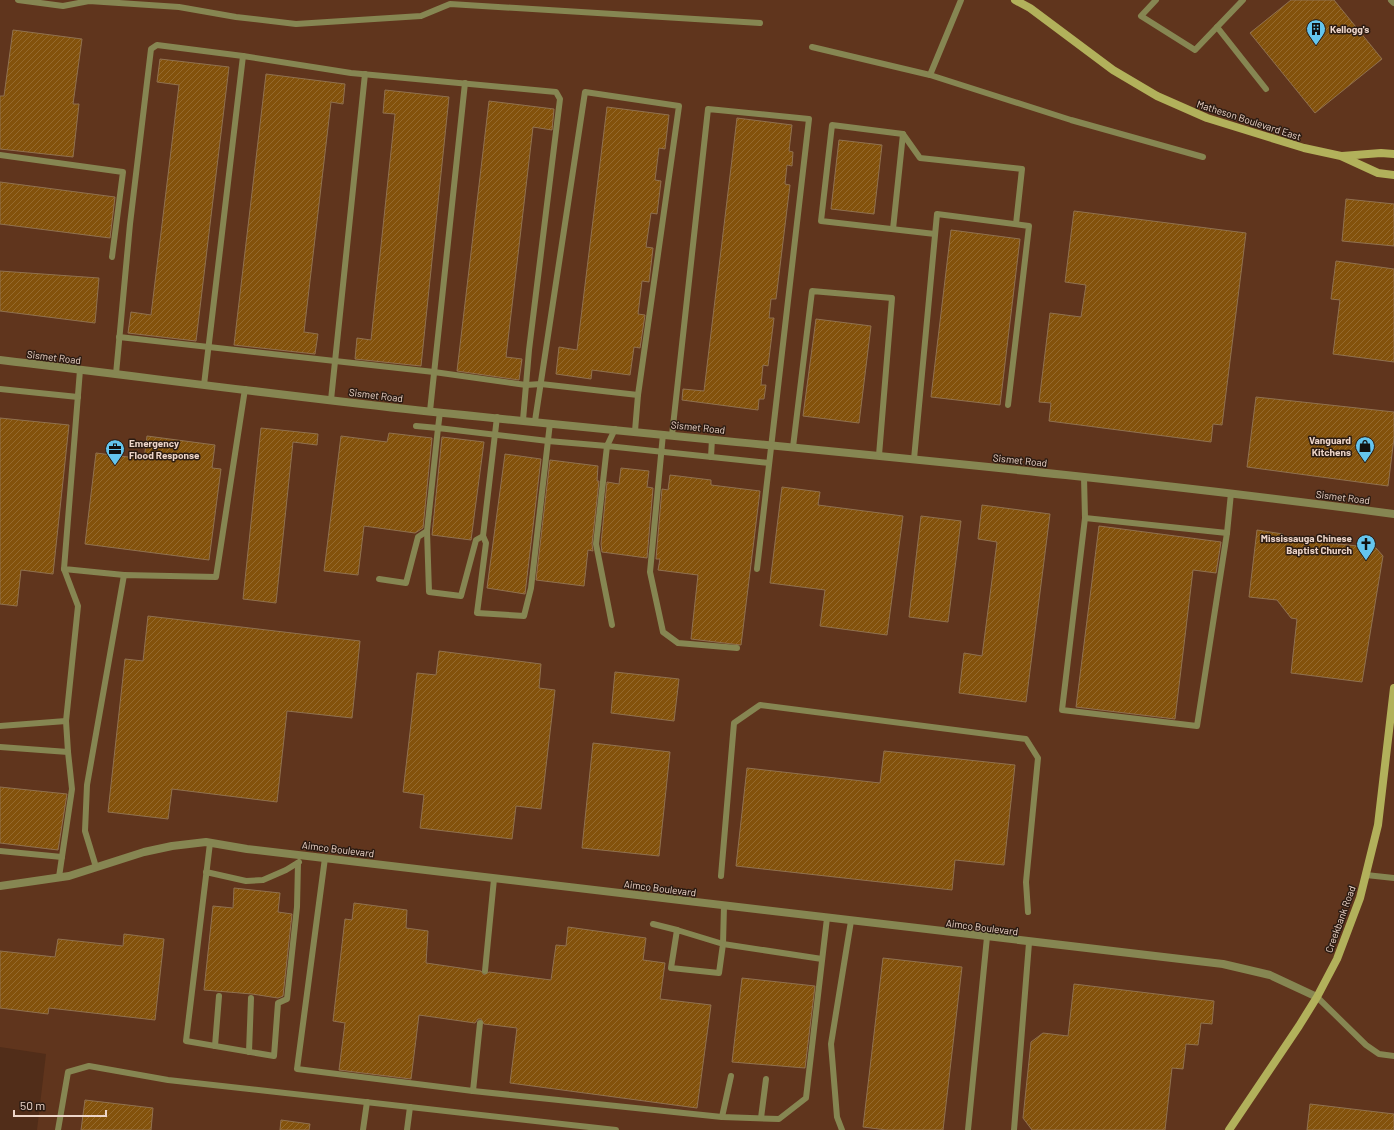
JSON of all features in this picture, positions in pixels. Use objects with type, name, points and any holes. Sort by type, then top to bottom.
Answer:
[{"type":"street","name":"Matheson Boulevard East","points":[[1015,0],[1030,8],[1113,70],[1156,96],[1214,120],[1297,146],[1341,156],[1378,172],[1394,175]]},
{"type":"street","name":"Matheson Boulevard East","points":[[1341,156],[1381,153],[1394,154]]},
{"type":"street","name":"Sismet Road","points":[[0,360],[430,411],[879,455],[1231,493],[1394,514]]},
{"type":"street","name":"Creekbank Road","points":[[1229,1130],[1299,1026],[1317,996],[1337,959],[1360,898],[1378,825],[1390,750],[1394,688]]},
{"type":"street","name":"Aimco Boulevard","points":[[0,886],[60,878],[144,852],[172,846],[210,843],[1029,943],[1223,964],[1270,975],[1317,996]]},
{"type":"lane","points":[[18,0],[62,6],[90,1],[179,7],[236,17],[296,24],[422,16],[450,4],[760,23]]},
{"type":"lane","points":[[179,0],[179,7]]},
{"type":"lane","points":[[930,75],[961,0]]},
{"type":"lane","points":[[1156,0],[1141,16],[1195,50],[1243,0]]},
{"type":"lane","points":[[1217,27],[1266,89]]},
{"type":"lane","points":[[116,374],[130,224],[151,49],[157,45],[365,74],[556,92],[560,99],[523,420]]},
{"type":"lane","points":[[812,47],[930,75],[1071,120],[1203,157]]},
{"type":"lane","points":[[204,385],[243,56]]},
{"type":"lane","points":[[331,400],[365,74]]},
{"type":"lane","points":[[430,411],[465,83]]},
{"type":"lane","points":[[535,421],[585,92],[679,106],[638,395],[635,431]]},
{"type":"lane","points":[[672,435],[708,109],[809,119],[756,570]]},
{"type":"lane","points":[[935,234],[821,221],[832,125],[903,134],[920,158],[1022,169],[1016,224]]},
{"type":"lane","points":[[893,229],[903,134]]},
{"type":"lane","points":[[0,156],[123,172],[112,257]]},
{"type":"lane","points":[[914,459],[937,214],[1029,226],[1008,405]]},
{"type":"lane","points":[[793,446],[812,291],[892,298],[879,455]]},
{"type":"lane","points":[[119,337],[434,372],[526,385],[541,384],[638,395]]},
{"type":"lane","points":[[60,878],[72,789],[66,721],[78,606],[64,570],[80,370]]},
{"type":"lane","points":[[0,389],[78,397]]},
{"type":"lane","points":[[64,570],[124,576],[216,577],[245,389]]},
{"type":"lane","points":[[440,412],[427,531],[429,592],[461,596],[476,540],[483,536]]},
{"type":"lane","points":[[497,417],[483,536],[486,543],[477,613],[524,616],[531,588],[550,423]]},
{"type":"lane","points":[[416,426],[769,463]]},
{"type":"lane","points":[[612,625],[596,544],[606,446],[615,429]]},
{"type":"lane","points":[[663,434],[650,572],[663,632],[678,643],[737,648]]},
{"type":"lane","points":[[711,457],[712,439]]},
{"type":"lane","points":[[1084,477],[1085,518],[1062,710],[1197,726],[1227,533],[1231,493]]},
{"type":"lane","points":[[1085,518],[1227,533]]},
{"type":"lane","points":[[378,579],[406,583],[418,537],[427,531]]},
{"type":"lane","points":[[96,868],[84,831],[87,785],[124,576]]},
{"type":"lane","points":[[721,876],[734,723],[760,705],[1026,739],[1038,758],[1026,882],[1028,912]]},
{"type":"lane","points":[[0,726],[66,721]]},
{"type":"lane","points":[[0,747],[68,752]]},
{"type":"lane","points":[[210,843],[186,1040],[274,1056],[278,1003],[287,999],[297,907],[298,864],[300,854]]},
{"type":"lane","points":[[0,851],[62,857]]},
{"type":"lane","points":[[325,858],[296,1069],[473,1091],[722,1117],[779,1119],[806,1098],[827,918]]},
{"type":"lane","points":[[206,872],[246,881],[263,880],[298,864]]},
{"type":"lane","points":[[1366,875],[1394,878]]},
{"type":"lane","points":[[485,971],[494,878]]},
{"type":"lane","points":[[677,930],[671,968],[719,973],[723,944],[724,906]]},
{"type":"lane","points":[[842,1130],[837,1117],[831,1044],[851,921]]},
{"type":"lane","points":[[653,924],[723,944],[822,959]]},
{"type":"lane","points":[[968,1130],[987,937]]},
{"type":"lane","points":[[1014,1130],[1029,943]]},
{"type":"lane","points":[[215,1046],[219,996]]},
{"type":"lane","points":[[1317,996],[1366,1045],[1379,1054],[1394,1056]]},
{"type":"lane","points":[[249,1052],[251,998]]},
{"type":"lane","points":[[473,1091],[480,1024]]},
{"type":"lane","points":[[58,1130],[68,1072],[89,1066],[168,1080],[410,1107],[564,1127],[616,1130]]},
{"type":"lane","points":[[722,1117],[731,1076]]},
{"type":"lane","points":[[761,1118],[766,1079]]},
{"type":"lane","points":[[363,1130],[366,1102]]},
{"type":"lane","points":[[407,1130],[410,1107]]},
{"type":"shaded area","points":[[0,0],[1394,0],[1394,1130],[37,1130],[46,1054],[0,1047]]},
{"type":"building","name":"Kellogg's","points":[[1291,0],[1334,0],[1382,59],[1315,113],[1250,33]]},
{"type":"building","points":[[13,30],[82,39],[73,104],[79,104],[73,157],[0,149],[0,96],[4,96]]},
{"type":"building","points":[[160,59],[229,67],[196,341],[128,333],[131,312],[151,315],[179,85],[157,82]]},
{"type":"building","points":[[266,74],[345,84],[343,104],[331,102],[304,332],[318,334],[315,354],[234,345]]},
{"type":"building","points":[[385,90],[449,97],[421,366],[355,359],[357,338],[371,340],[395,114],[383,113]]},
{"type":"building","points":[[489,101],[554,109],[552,130],[533,127],[506,357],[522,359],[519,380],[457,371]]},
{"type":"building","points":[[607,107],[669,115],[665,149],[659,148],[655,180],[661,181],[657,214],[651,213],[646,247],[653,248],[649,282],[642,281],[638,314],[645,315],[640,348],[634,347],[630,375],[592,370],[591,379],[556,374],[559,347],[577,350]]},
{"type":"building","points":[[737,118],[792,125],[789,151],[793,152],[792,166],[787,165],[785,184],[790,185],[776,299],[771,299],[769,318],[774,318],[768,366],[763,365],[761,385],[766,385],[764,399],[759,399],[758,410],[682,400],[683,389],[704,391]]},
{"type":"building","points":[[839,140],[882,145],[874,214],[831,209]]},
{"type":"building","points":[[0,182],[115,197],[110,238],[0,224]]},
{"type":"building","points":[[1346,199],[1394,204],[1394,246],[1342,241]]},
{"type":"building","points":[[1074,211],[1246,233],[1222,425],[1213,424],[1211,442],[1049,421],[1051,403],[1039,402],[1050,313],[1081,317],[1086,285],[1065,282]]},
{"type":"building","points":[[951,230],[1020,239],[1000,405],[931,397]]},
{"type":"building","points":[[1336,261],[1394,269],[1394,362],[1333,354],[1340,300],[1331,299]]},
{"type":"building","points":[[0,271],[99,278],[95,323],[0,311]]},
{"type":"building","points":[[816,319],[871,326],[859,423],[803,416]]},
{"type":"building","points":[[1256,397],[1394,412],[1394,438],[1388,486],[1247,467]]},
{"type":"building","points":[[0,418],[69,425],[53,574],[21,570],[17,606],[0,604]]},
{"type":"building","points":[[261,428],[318,434],[317,445],[293,442],[276,603],[243,599]]},
{"type":"building","points":[[389,433],[432,438],[423,528],[415,533],[364,526],[358,575],[324,571],[341,436],[387,442]]},
{"type":"building","points":[[147,436],[215,445],[212,468],[221,469],[209,560],[85,544],[96,453],[144,459]]},
{"type":"building","points":[[442,437],[484,442],[471,540],[432,535]]},
{"type":"building","points":[[505,454],[541,459],[525,594],[487,588]]},
{"type":"building","points":[[550,460],[598,466],[597,481],[599,481],[592,544],[593,551],[588,550],[584,586],[536,580]]},
{"type":"building","points":[[621,468],[649,471],[647,487],[653,488],[647,558],[602,552],[601,544],[607,482],[619,484]]},
{"type":"building","points":[[670,475],[711,480],[711,485],[760,491],[741,645],[691,639],[698,575],[658,570],[660,559],[656,559],[662,489],[668,490]]},
{"type":"building","points":[[782,487],[820,492],[818,505],[903,516],[887,635],[820,626],[825,590],[770,583]]},
{"type":"building","points":[[982,505],[1050,514],[1026,702],[959,693],[964,653],[982,656],[997,542],[978,539]]},
{"type":"building","points":[[921,516],[961,521],[948,622],[909,617]]},
{"type":"building","points":[[1099,526],[1221,542],[1216,573],[1193,570],[1175,719],[1076,707]]},
{"type":"building","points":[[1257,530],[1283,534],[1283,538],[1376,548],[1383,556],[1362,682],[1291,673],[1297,619],[1291,618],[1277,600],[1249,597]]},
{"type":"building","points":[[148,616],[360,641],[352,718],[287,711],[277,802],[172,789],[168,819],[108,812],[125,659],[143,661]]},
{"type":"building","points":[[439,651],[541,664],[539,688],[555,690],[541,809],[516,806],[512,839],[420,828],[424,795],[403,792],[417,673],[436,675]]},
{"type":"building","points":[[615,672],[679,679],[674,721],[611,713]]},
{"type":"building","points":[[593,743],[670,752],[659,856],[582,848]]},
{"type":"building","points":[[884,751],[1015,765],[1004,865],[955,860],[952,890],[736,866],[747,768],[880,783]]},
{"type":"building","points":[[0,787],[67,794],[58,850],[0,843]]},
{"type":"building","points":[[234,888],[280,893],[278,912],[292,914],[283,996],[278,998],[204,990],[213,906],[233,908]]},
{"type":"building","points":[[354,903],[407,910],[406,928],[428,931],[426,963],[481,971],[484,975],[489,972],[551,980],[556,945],[566,946],[568,927],[646,938],[643,960],[665,963],[660,999],[711,1005],[697,1108],[510,1083],[517,1028],[484,1024],[481,1019],[478,1019],[475,1023],[419,1015],[411,1079],[339,1070],[345,1023],[333,1021],[345,919],[352,920]]},
{"type":"building","points":[[124,934],[164,939],[155,1020],[49,1008],[48,1014],[0,1008],[0,951],[55,957],[58,939],[123,946]]},
{"type":"building","points":[[883,958],[962,967],[943,1130],[887,1130],[863,1127]]},
{"type":"building","points":[[742,978],[815,986],[805,1068],[732,1062]]},
{"type":"building","points":[[1074,984],[1214,1001],[1212,1024],[1201,1023],[1198,1045],[1186,1044],[1183,1069],[1172,1068],[1165,1130],[1032,1130],[1023,1118],[1031,1042],[1043,1033],[1068,1036]]},
{"type":"building","points":[[85,1100],[153,1108],[151,1130],[81,1130]]},
{"type":"building","points":[[1310,1104],[1394,1114],[1394,1130],[1307,1130]]},
{"type":"building","points":[[281,1120],[310,1124],[309,1130],[280,1130]]},
{"type":"place","name":"Kellogg's","points":[[1316,46]]},
{"type":"place","name":"Vanguard Kitchens","points":[[1365,463]]},
{"type":"place","name":"Emergency Flood Response","points":[[115,466]]},
{"type":"place","name":"Mississauga Chinese Baptist Church","points":[[1366,561]]}]
